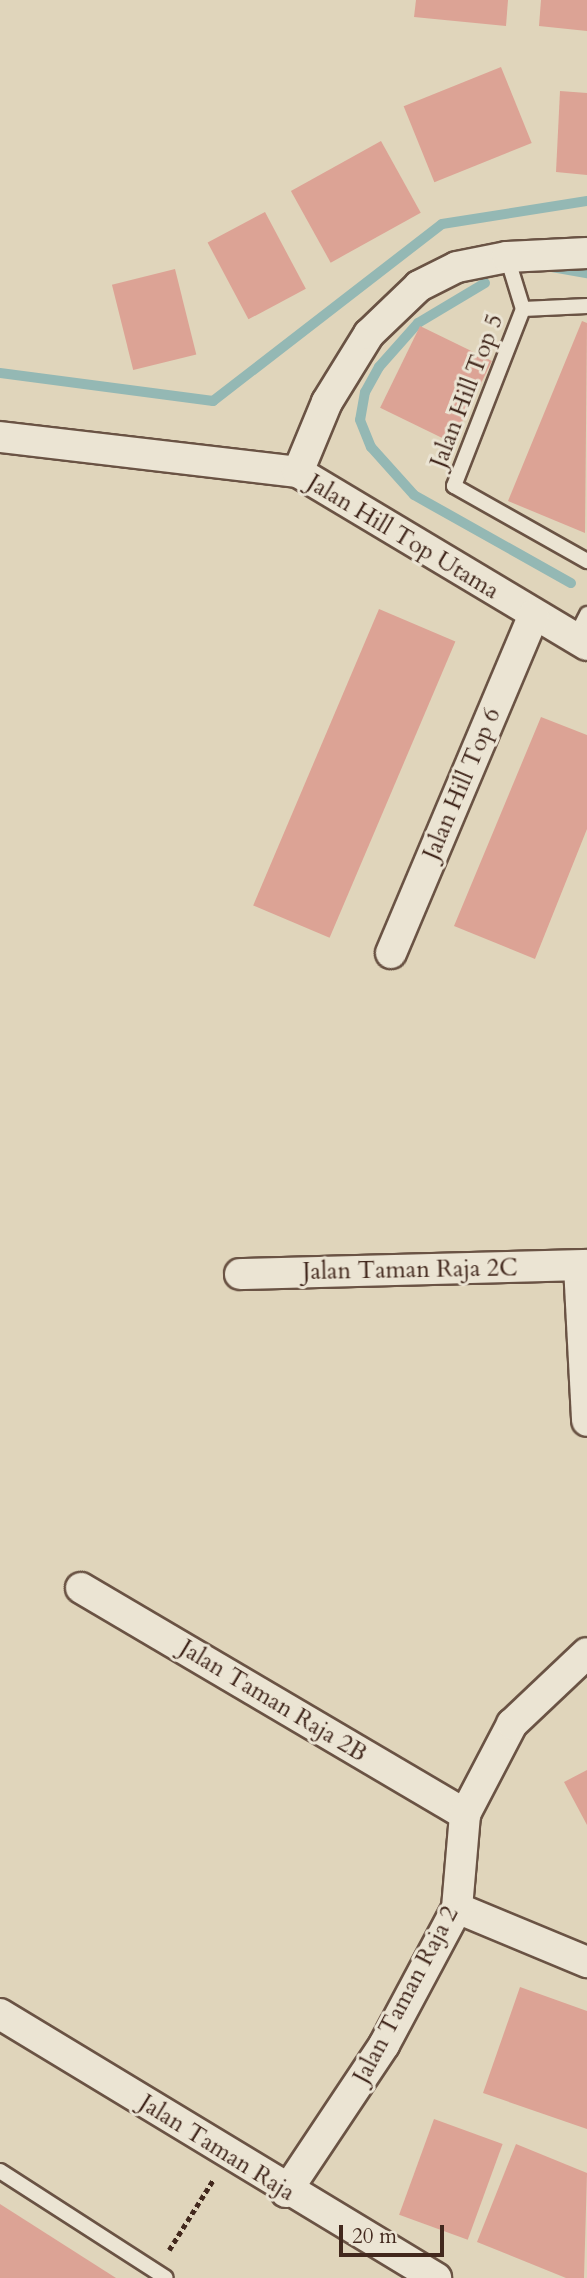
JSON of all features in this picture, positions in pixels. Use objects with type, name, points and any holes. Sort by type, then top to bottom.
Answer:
[{"type":"street","points":[[298,472],[327,401],[369,334],[419,286],[457,267],[507,257],[587,253]]},
{"type":"street","name":"Jalan Hill Top Utama","points":[[0,437],[298,472],[534,615],[583,633]]},
{"type":"street","name":"Jalan Hill Top 6","points":[[391,953],[534,615]]},
{"type":"street","name":"Jalan Taman Raja 2C","points":[[240,1274],[583,1266],[587,1421]]},
{"type":"street","name":"Jalan Taman Raja 2B","points":[[81,1588],[465,1814]]},
{"type":"street","name":"Jalan Taman Raja 2","points":[[286,2192],[384,2045],[457,1909],[465,1814],[512,1724],[587,1653]]},
{"type":"street","points":[[457,1909],[587,1962]]},
{"type":"street","name":"Jalan Taman Raja","points":[[0,2014],[286,2192],[436,2278]]},
{"type":"lane","points":[[507,257],[523,309]]},
{"type":"lane","name":"Jalan Hill Top 5","points":[[587,306],[523,309],[454,486],[587,561]]},
{"type":"lane","points":[[0,2171],[161,2275]]},
{"type":"path","points":[[161,2275],[229,2156]]},
{"type":"building","points":[[416,0],[508,0],[506,26],[414,17]]},
{"type":"building","points":[[541,0],[587,0],[587,31],[539,26]]},
{"type":"building","points":[[501,67],[532,143],[434,182],[404,106]]},
{"type":"building","points":[[560,91],[587,93],[587,175],[556,172]]},
{"type":"building","points":[[381,141],[421,213],[331,263],[291,191]]},
{"type":"building","points":[[265,212],[306,289],[248,319],[208,243]]},
{"type":"building","points":[[175,269],[196,354],[133,370],[112,285]]},
{"type":"building","points":[[582,321],[587,323],[585,533],[508,501]]},
{"type":"building","points":[[420,326],[492,361],[452,443],[380,408]]},
{"type":"building","points":[[379,609],[455,641],[330,938],[253,905]]},
{"type":"building","points":[[541,717],[587,735],[587,829],[535,959],[454,926]]},
{"type":"building","points":[[587,1770],[587,1825],[564,1782]]},
{"type":"building","points":[[520,1987],[587,2011],[587,2129],[483,2093]]},
{"type":"building","points":[[434,2119],[503,2144],[468,2240],[399,2215]]},
{"type":"building","points":[[516,2144],[587,2173],[584,2278],[566,2278],[477,2242]]},
{"type":"building","points":[[0,2204],[116,2278],[0,2278]]},
{"type":"waterway","points":[[0,373],[213,401],[442,224],[587,201]]},
{"type":"waterway","points":[[552,267],[587,273]]},
{"type":"waterway","points":[[485,283],[418,323],[379,367],[365,392],[360,420],[371,447],[414,495],[571,583]]}]
